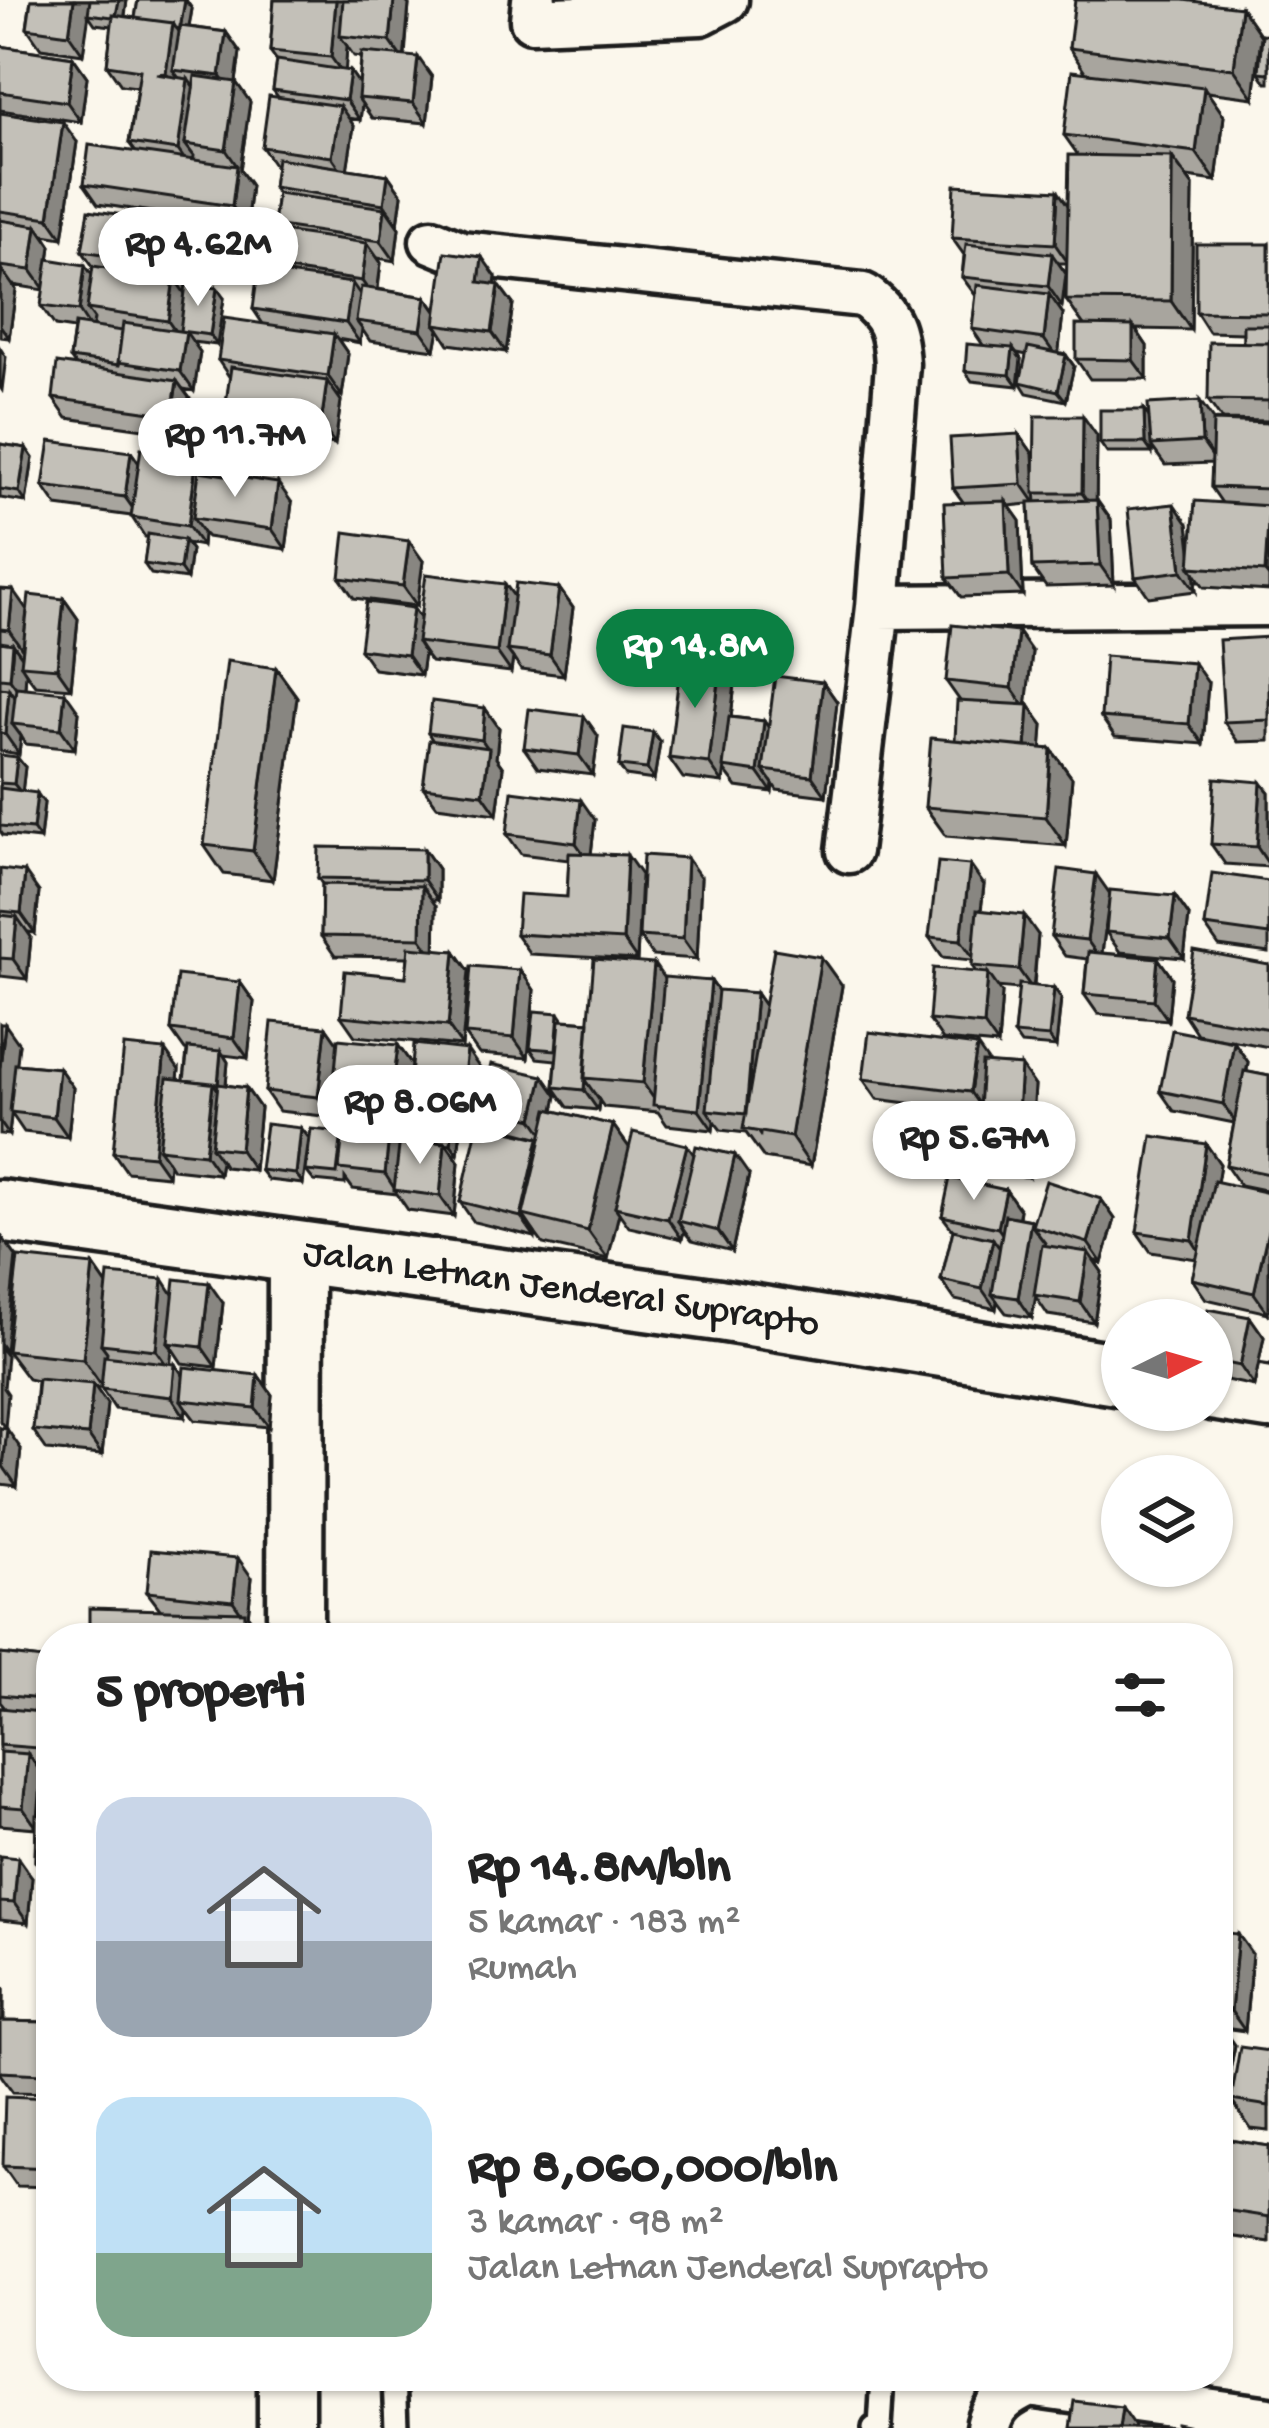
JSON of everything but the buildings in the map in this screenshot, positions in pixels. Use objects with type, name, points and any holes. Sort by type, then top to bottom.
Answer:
[{"type":"main road","name":"Jalan Letnan Jenderal Suprapto","points":[[0,1211],[718,1310],[1101,1372]]},
{"type":"street","points":[[534,0],[532,20],[701,13],[726,0]]},
{"type":"street","points":[[432,241],[461,253],[863,295],[893,324],[897,364],[878,607],[849,851]]},
{"type":"street","points":[[878,607],[1269,604]]},
{"type":"street","points":[[295,1623],[296,1253]]},
{"type":"street","points":[[286,2391],[286,2428]]},
{"type":"street","points":[[988,2428],[990,2415],[1016,2391]]},
{"type":"street","points":[[1071,2391],[1269,2419]]},
{"type":"lane","points":[[395,2391],[396,2428]]},
{"type":"lane","points":[[874,2428],[880,2427],[882,2391]]}]
